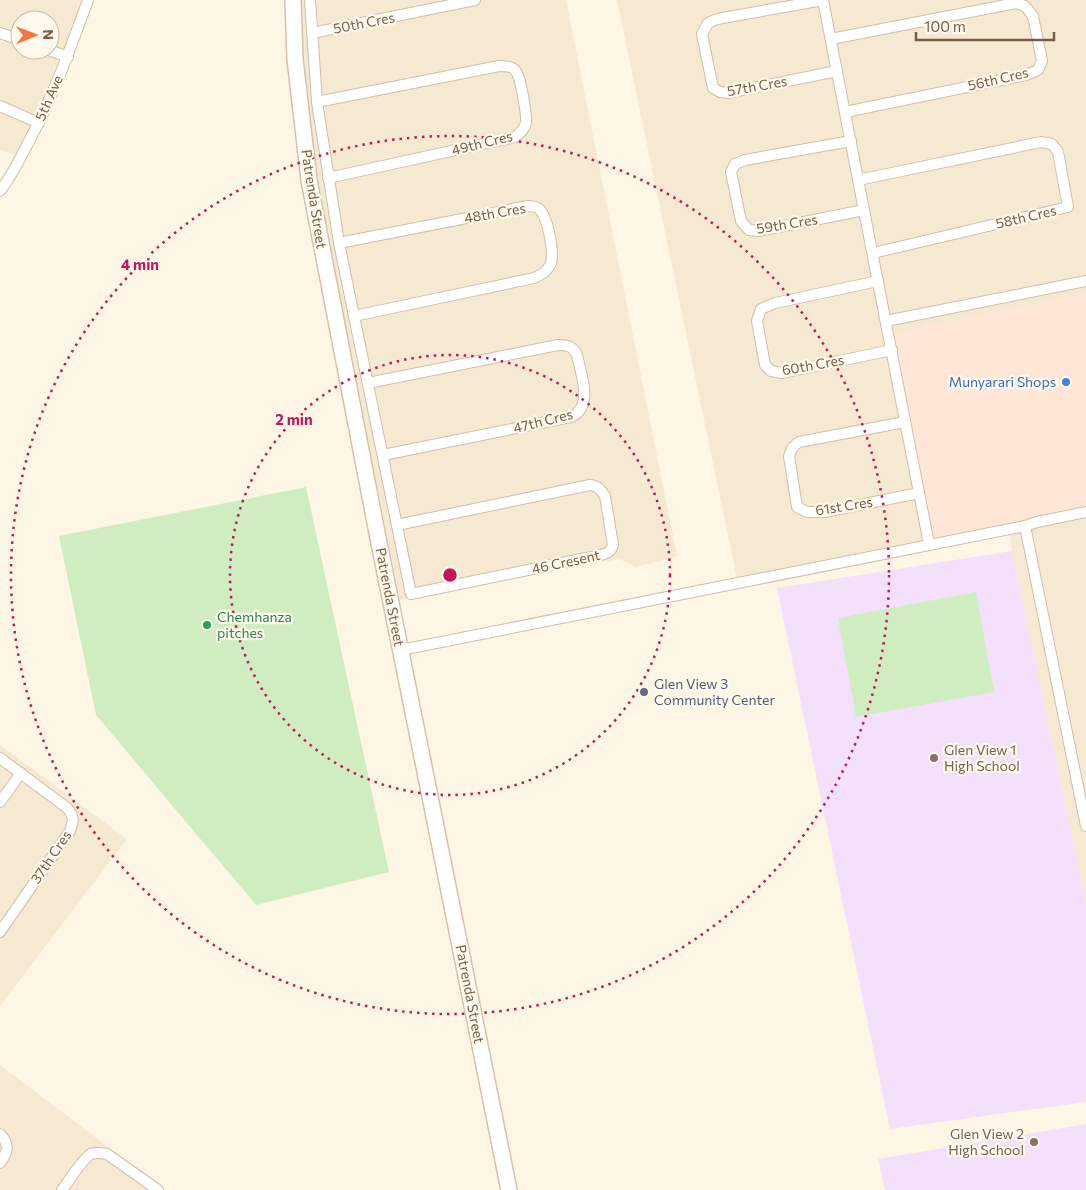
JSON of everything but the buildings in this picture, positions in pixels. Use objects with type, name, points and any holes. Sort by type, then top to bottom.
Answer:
[{"type":"street","name":"5th Ave","points":[[0,191],[10,178],[39,123],[68,57],[88,0]]},
{"type":"street","name":"Patrenda Street","points":[[293,0],[296,59],[309,180],[401,650],[510,1190]]},
{"type":"street","points":[[310,0],[317,102],[328,178],[339,243],[397,525]]},
{"type":"street","name":"50th Cres","points":[[312,33],[475,0]]},
{"type":"street","points":[[823,0],[929,544]]},
{"type":"street","name":"57th Cres","points":[[823,0],[717,18],[708,23],[702,34],[713,88],[720,92],[837,71]]},
{"type":"street","name":"56th Cres","points":[[831,39],[1016,3],[1025,6],[1033,16],[1042,61],[1038,70],[1026,75],[845,112]]},
{"type":"street","points":[[60,54],[68,57]]},
{"type":"street","name":"49th Cres","points":[[317,102],[505,66],[515,70],[518,76],[526,113],[524,127],[514,137],[328,178]]},
{"type":"street","points":[[0,106],[39,123]]},
{"type":"street","name":"59th Cres","points":[[851,141],[745,160],[734,164],[731,172],[740,221],[749,230],[758,232],[864,210]]},
{"type":"street","name":"58th Cres","points":[[858,180],[1041,142],[1052,144],[1058,152],[1068,207],[872,253]]},
{"type":"street","name":"48th Cres","points":[[339,243],[528,206],[541,210],[546,219],[552,258],[547,271],[542,275],[354,316]]},
{"type":"street","points":[[886,321],[1086,281]]},
{"type":"street","name":"60th Cres","points":[[878,282],[775,303],[761,309],[757,321],[765,365],[771,371],[782,373],[892,350]]},
{"type":"street","name":"47th Cres","points":[[368,384],[558,345],[570,346],[577,355],[584,398],[583,406],[571,417],[383,455]]},
{"type":"street","name":"61st Cres","points":[[905,422],[799,442],[793,447],[789,456],[797,507],[808,512],[825,512],[919,492]]},
{"type":"street","name":"46 Cresent","points":[[590,485],[600,489],[604,496],[613,545],[608,553],[601,555],[412,594],[397,525],[590,485]]},
{"type":"street","points":[[401,650],[1025,526],[1086,512]]},
{"type":"street","points":[[1025,526],[1086,826]]},
{"type":"street","points":[[0,758],[21,773],[0,802]]},
{"type":"street","name":"37th Cres","points":[[0,932],[70,831],[73,822],[71,812],[66,807],[21,773]]},
{"type":"street","points":[[0,1134],[6,1141],[7,1149],[0,1163]]},
{"type":"street","points":[[62,1190],[90,1154],[99,1153],[107,1154],[156,1189]]},
{"type":"shaded area","points":[[0,0],[84,0],[63,55],[16,155],[0,150]]},
{"type":"shaded area","points":[[301,0],[566,0],[677,556],[636,567],[619,559],[400,600],[317,181],[301,32]]},
{"type":"shaded area","points":[[617,0],[1086,0],[1086,294],[891,334],[931,539],[737,579]]},
{"type":"shaded area","points":[[1086,294],[1086,507],[1008,525],[931,539],[891,334]]},
{"type":"shaded area","points":[[1086,507],[1086,903],[1008,525]]},
{"type":"shaded area","name":"Glen View 1 High School","points":[[1012,551],[1086,903],[1086,1102],[890,1129],[777,588]]},
{"type":"shaded area","points":[[0,745],[127,839],[0,1006]]},
{"type":"shaded area","points":[[0,1065],[165,1190],[0,1190]]},
{"type":"shaded area","name":"Glen View 2 High School","points":[[1086,1124],[1086,1190],[885,1190],[878,1159]]},
{"type":"green space","name":"Chemhanza pitches","points":[[306,487],[389,872],[256,905],[96,715],[59,536]]},
{"type":"green space","points":[[976,592],[994,692],[856,717],[838,618]]},
{"type":"place","name":"Munyarari Shops","points":[[1066,382]]},
{"type":"place","name":"Chemhanza pitches","points":[[207,625]]},
{"type":"place","name":"Glen View 3 Community Center","points":[[644,692]]},
{"type":"place","name":"Glen View 1 High School","points":[[934,758]]},
{"type":"place","name":"Glen View 2 High School","points":[[1034,1142]]}]
